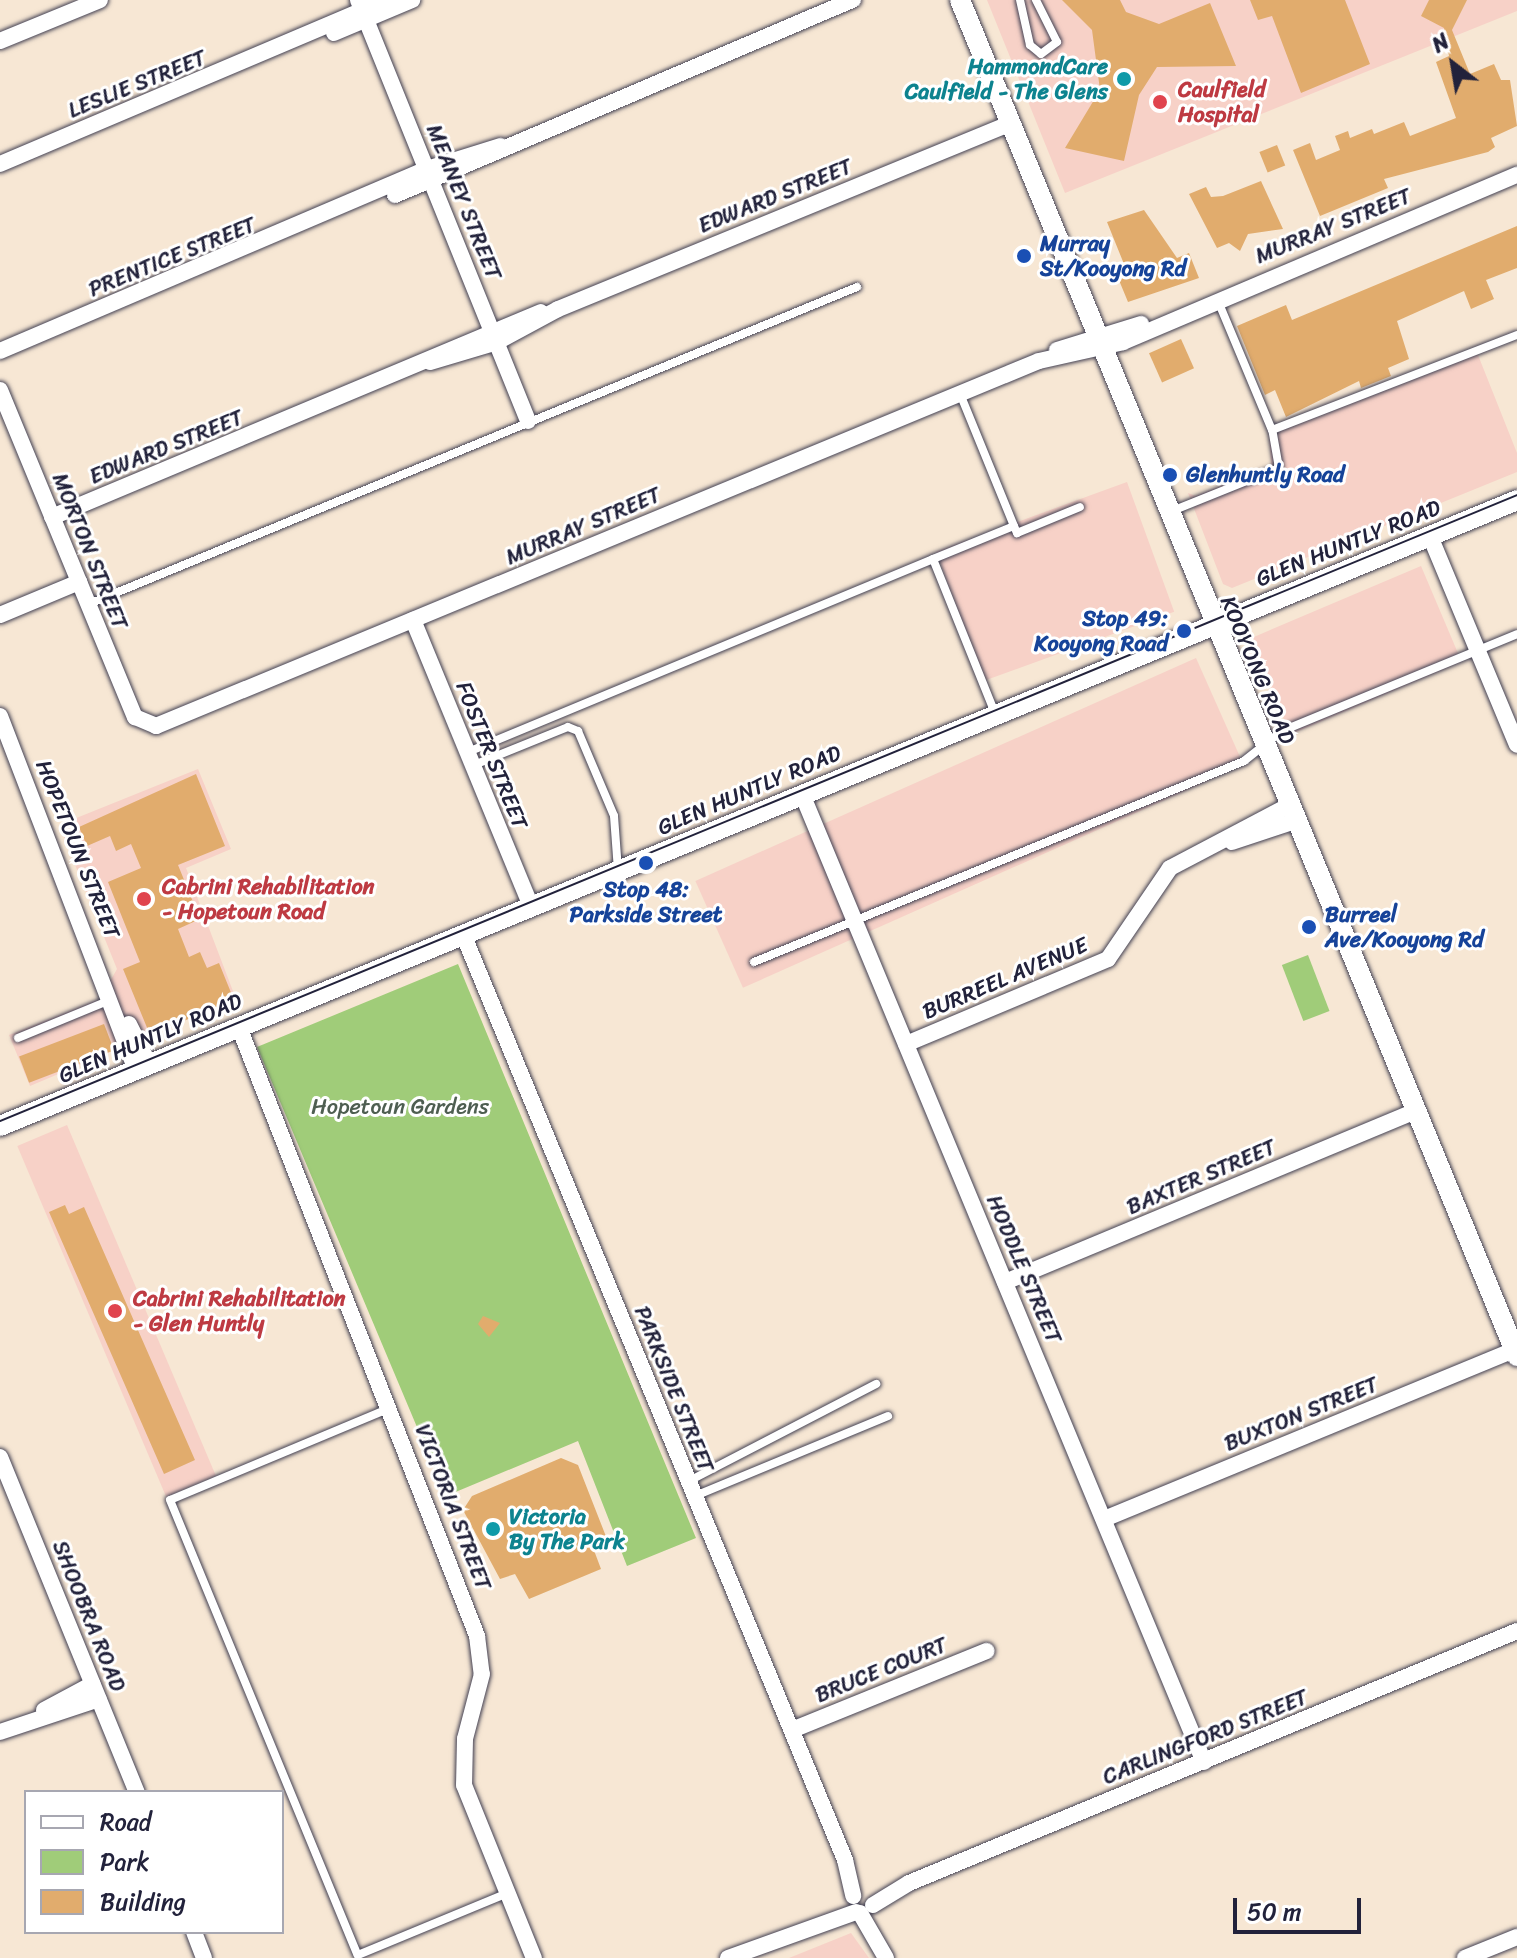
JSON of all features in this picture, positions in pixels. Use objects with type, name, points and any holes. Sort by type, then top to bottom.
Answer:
[{"type":"street","points":[[0,41],[100,0]]},
{"type":"street","name":"LESLIE STREET","points":[[0,164],[290,45],[386,0]]},
{"type":"street","name":"LESLIE STREET","points":[[362,10],[412,0]]},
{"type":"street","name":"PRENTICE STREET","points":[[0,351],[853,0]]},
{"type":"street","name":"KOOYONG ROAD","points":[[960,0],[1213,624],[1516,1353]]},
{"type":"street","name":"MEANEY STREET","points":[[362,10],[528,421]]},
{"type":"street","name":"EDWARD STREET","points":[[52,517],[1009,124]]},
{"type":"street","name":"MURRAY STREET","points":[[144,725],[165,723],[1039,361],[1167,318],[1517,175]]},
{"type":"street","name":"MORTON STREET","points":[[0,390],[88,605],[144,725]]},
{"type":"street","name":"GLEN HUNTLY ROAD","points":[[0,1126],[1517,500]]},
{"type":"street","points":[[1430,536],[1517,745]]},
{"type":"street","points":[[0,615],[79,582]]},
{"type":"street","name":"FOSTER STREET","points":[[413,620],[531,906]]},
{"type":"street","name":"HOPETOUN STREET","points":[[0,716],[143,1067]]},
{"type":"street","name":"HODDLE STREET","points":[[802,794],[1204,1762]]},
{"type":"street","name":"BURREEL AVENUE","points":[[906,1044],[1108,959],[1163,874],[1291,813]]},
{"type":"street","name":"PARKSIDE STREET","points":[[463,934],[884,1953]]},
{"type":"street","name":"VICTORIA STREET","points":[[233,1029],[390,1408],[477,1636],[482,1674],[462,1770],[534,1956]]},
{"type":"street","name":"BAXTER STREET","points":[[1005,1282],[1414,1112]]},
{"type":"street","name":"BUXTON STREET","points":[[1104,1519],[1516,1353]]},
{"type":"street","name":"SHOOBRA ROAD","points":[[0,1457],[136,1790]]},
{"type":"street","name":"CARLINGFORD STREET","points":[[728,1958],[1517,1631]]},
{"type":"street","name":"BRUCE COURT","points":[[792,1730],[987,1651]]},
{"type":"street","points":[[0,1732],[96,1692]]},
{"type":"street","points":[[195,1934],[204,1958]]},
{"type":"street","points":[[1465,1958],[1517,1937]]},
{"type":"lane","points":[[1020,0],[1030,45],[1041,54],[1057,42],[1036,0]]},
{"type":"lane","points":[[88,605],[857,287]]},
{"type":"lane","points":[[1168,513],[1279,468],[1272,430],[1216,297]]},
{"type":"lane","points":[[1272,430],[1517,335]]},
{"type":"lane","points":[[959,394],[1017,533],[1080,507]]},
{"type":"lane","points":[[471,758],[1014,526]]},
{"type":"lane","points":[[933,559],[995,714]]},
{"type":"lane","points":[[754,962],[1244,761],[1263,745],[1517,634]]},
{"type":"lane","points":[[471,758],[568,727],[578,731],[614,816],[610,847],[618,870]]},
{"type":"lane","points":[[18,1038],[115,998]]},
{"type":"lane","points":[[692,1489],[778,1439],[799,1418],[876,1384]]},
{"type":"lane","points":[[390,1408],[170,1500],[358,1955],[508,1893]]},
{"type":"lane","points":[[692,1489],[888,1416]]},
{"type":"shaded area","name":"Caulfield Hospital","points":[[987,0],[1517,0],[1517,11],[1065,193]]},
{"type":"shaded area","points":[[1466,355],[1478,355],[1517,453],[1517,472],[1232,588],[1223,584],[1188,493],[1196,496],[1271,465],[1269,435]]},
{"type":"shaded area","points":[[1127,482],[1174,612],[983,681],[936,551]]},
{"type":"shaded area","points":[[1421,566],[1462,662],[1290,734],[1250,639]]},
{"type":"shaded area","points":[[1196,658],[1244,765],[743,988],[695,881]]},
{"type":"shaded area","points":[[198,769],[231,849],[186,868],[236,999],[30,1086],[9,1035],[100,999],[117,969],[59,825]]},
{"type":"shaded area","name":"Cabrini Rehabilitation - Glen Huntly","points":[[67,1125],[216,1476],[166,1497],[17,1146]]},
{"type":"shaded area","points":[[851,1933],[869,1958],[789,1958]]},
{"type":"green space","points":[[1308,955],[1330,1011],[1303,1021],[1282,965]]},
{"type":"green space","name":"Hopetoun Gardens","points":[[458,964],[696,1538],[627,1566],[578,1441],[446,1496],[257,1047]]},
{"type":"building","name":"HammondCare Caulfield - The Glens","points":[[1062,0],[1120,0],[1126,12],[1159,24],[1210,3],[1236,66],[1157,67],[1139,95],[1124,161],[1065,148],[1100,90],[1092,30]]},
{"type":"building","points":[[1250,0],[1345,0],[1370,64],[1301,93],[1272,16],[1258,20]]},
{"type":"building","points":[[1429,0],[1467,0],[1452,30],[1470,74],[1494,64],[1501,80],[1510,80],[1517,126],[1491,138],[1495,147],[1488,152],[1384,179],[1388,188],[1320,216],[1293,150],[1310,143],[1316,160],[1340,150],[1335,136],[1348,131],[1350,138],[1372,129],[1374,134],[1404,122],[1410,136],[1456,118],[1436,62],[1449,56],[1444,28],[1421,16]]},
{"type":"building","points":[[1277,145],[1285,165],[1268,173],[1259,152]]},
{"type":"building","points":[[1261,181],[1283,229],[1248,234],[1240,251],[1229,243],[1217,248],[1189,194],[1206,187],[1211,197],[1223,196]]},
{"type":"building","points":[[1144,210],[1177,258],[1189,253],[1199,278],[1128,302],[1116,273],[1126,269],[1107,222]]},
{"type":"building","points":[[1517,226],[1517,268],[1486,280],[1494,299],[1471,309],[1464,291],[1397,321],[1409,359],[1388,368],[1391,376],[1361,388],[1359,381],[1286,417],[1275,390],[1265,395],[1237,326],[1286,305],[1292,320]]},
{"type":"building","points":[[1181,339],[1194,368],[1162,382],[1149,353]]},
{"type":"building","name":"Cabrini Rehabilitation - Hopetoun Road","points":[[196,774],[225,846],[178,865],[200,919],[178,929],[189,957],[200,952],[207,968],[219,963],[234,1000],[150,1035],[123,969],[140,962],[108,882],[141,868],[131,844],[116,851],[110,836],[87,846],[79,827]]},
{"type":"building","points":[[104,1024],[114,1050],[29,1083],[19,1057]]},
{"type":"building","points":[[65,1205],[69,1214],[84,1207],[195,1460],[164,1474],[49,1212]]},
{"type":"building","points":[[483,1316],[500,1323],[489,1337],[478,1324]]},
{"type":"building","name":"Victoria By The Park","points":[[561,1458],[578,1465],[607,1539],[592,1545],[601,1569],[529,1599],[515,1574],[500,1579],[463,1510],[472,1496]]},
{"type":"tram line","points":[[0,1121],[1517,495]]},
{"type":"place","name":"HammondCare Caulfield - The Glens","points":[[1124,79]]},
{"type":"place","name":"Caulfield Hospital","points":[[1160,102]]},
{"type":"place","name":"Murray St/Kooyong Rd","points":[[1024,256]]},
{"type":"place","name":"Glenhuntly Road","points":[[1170,475]]},
{"type":"place","name":"Stop 49: Kooyong Road","points":[[1184,631]]},
{"type":"place","name":"Stop 48: Parkside Street","points":[[646,863]]},
{"type":"place","name":"Cabrini Rehabilitation - Hopetoun Road","points":[[144,899]]},
{"type":"place","name":"Burreel Ave/Kooyong Rd","points":[[1309,927]]},
{"type":"place","name":"Cabrini Rehabilitation - Glen Huntly","points":[[115,1311]]},
{"type":"place","name":"Victoria By The Park","points":[[493,1529]]}]
